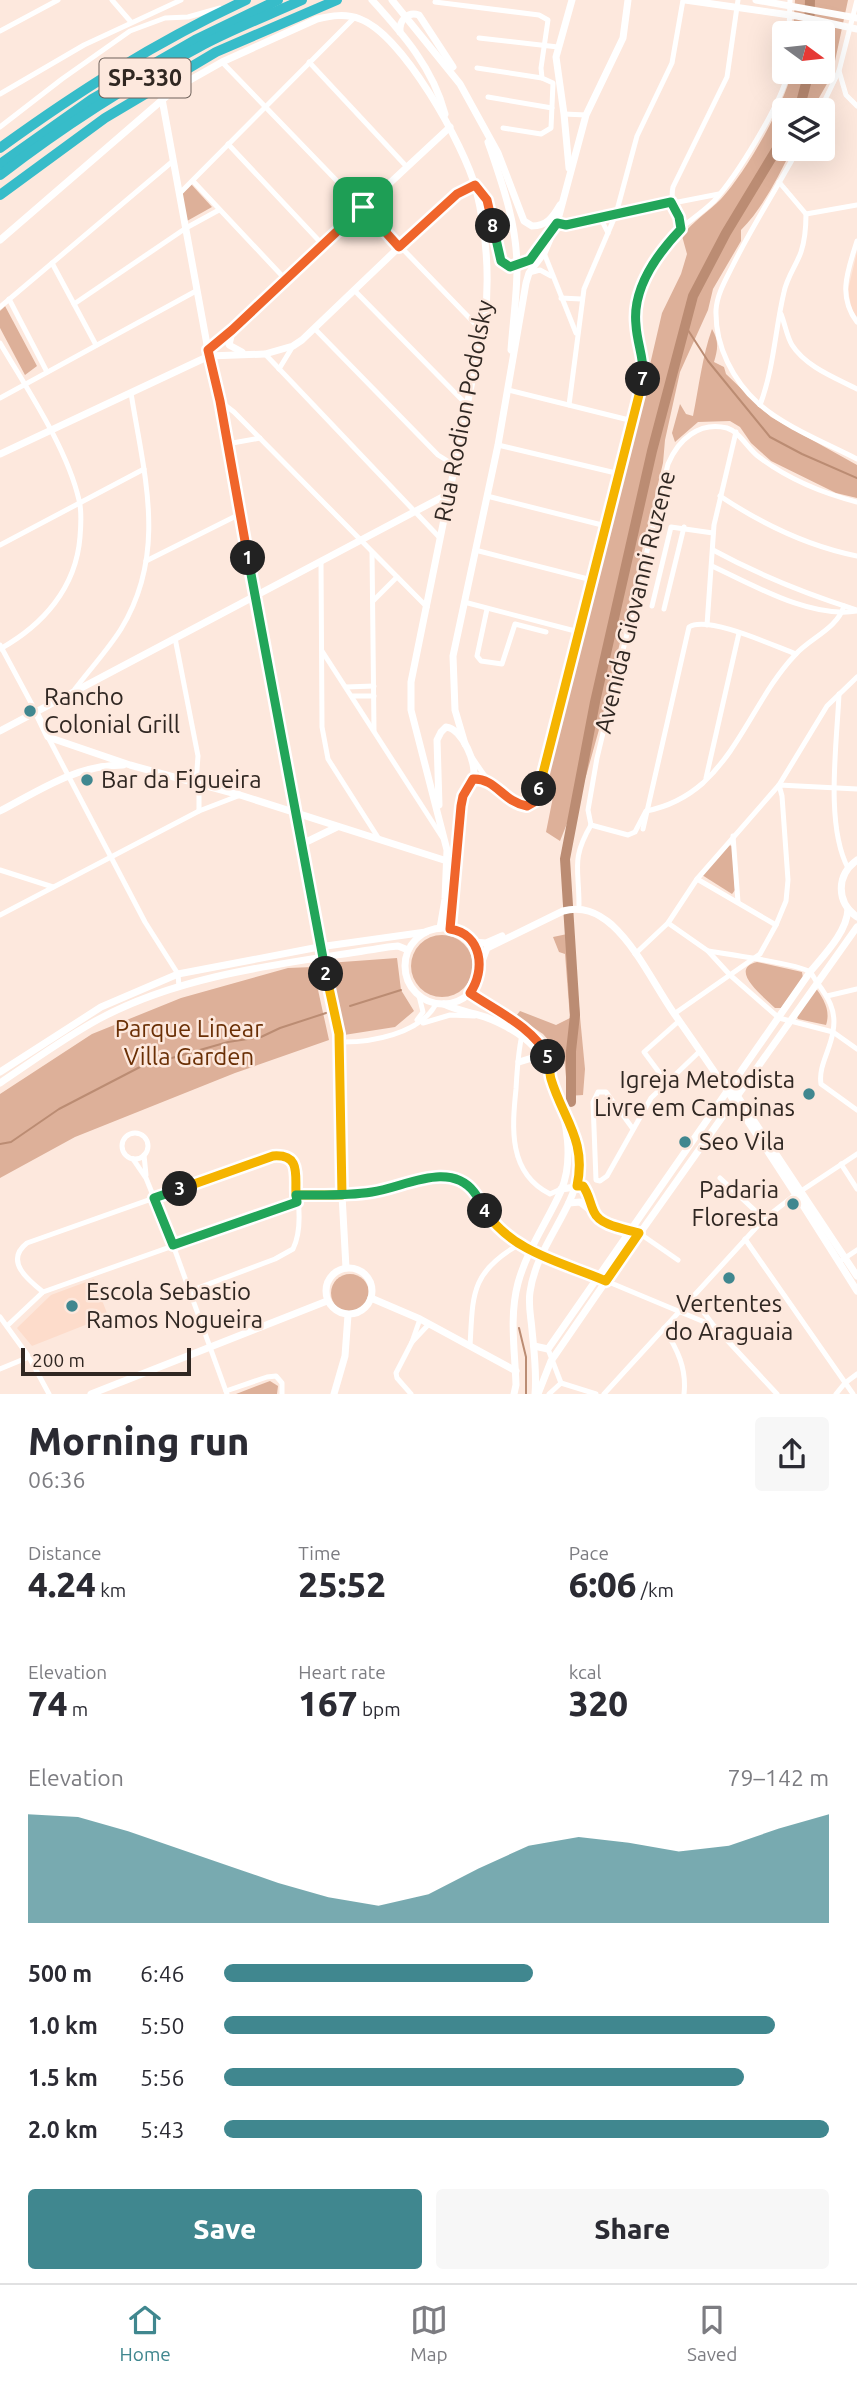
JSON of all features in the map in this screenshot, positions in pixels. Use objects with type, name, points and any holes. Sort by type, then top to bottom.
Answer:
[{"type":"highway","name":"SP-330","points":[[0,164],[92,99],[195,40],[278,0]]},
{"type":"highway","points":[[0,195],[105,118],[205,59],[337,0]]},
{"type":"highway","points":[[0,148],[74,95],[130,60],[243,1]]},
{"type":"highway","name":"SP-330","points":[[0,175],[97,106],[155,72],[247,23],[300,1]]},
{"type":"street","points":[[0,31],[58,0]]},
{"type":"street","points":[[112,0],[131,22]]},
{"type":"street","points":[[0,93],[38,70],[131,22],[181,0]]},
{"type":"street","points":[[0,454],[131,393],[208,353],[448,124],[430,74],[400,32],[372,0]]},
{"type":"street","points":[[392,0],[460,84],[498,153],[521,215],[527,223],[537,226],[547,222],[564,199]]},
{"type":"street","points":[[569,177],[558,47],[572,0]]},
{"type":"street","points":[[450,929],[461,806],[463,796],[473,779],[473,765],[455,709],[453,656],[498,444],[529,273],[544,253],[557,223],[586,115],[619,48],[625,29],[628,0]]},
{"type":"street","points":[[569,405],[581,299],[616,214],[633,146],[672,63],[684,0],[738,4],[853,28]]},
{"type":"street","points":[[756,0],[793,4],[854,18]]},
{"type":"street","points":[[826,98],[839,71],[853,28],[857,0]]},
{"type":"street","points":[[0,127],[130,31],[165,18],[197,15],[243,1]]},
{"type":"street","points":[[435,2],[545,17],[548,23],[542,78]]},
{"type":"street","points":[[681,229],[679,217],[671,202],[674,181],[727,77],[738,4]]},
{"type":"street","points":[[792,21],[793,4]]},
{"type":"street","points":[[0,240],[162,99],[195,76],[311,21],[333,16],[355,17]]},
{"type":"street","points":[[400,32],[401,21],[407,16]]},
{"type":"street","points":[[180,193],[355,17]]},
{"type":"street","name":"Rua Rodion Podolsky","points":[[355,17],[368,23],[385,37],[413,71],[448,124],[465,156],[475,185],[487,268],[482,331],[411,682],[411,710],[445,843],[447,861],[440,928]]},
{"type":"street","points":[[479,38],[558,47]]},
{"type":"street","points":[[222,62],[482,331]]},
{"type":"street","points":[[309,62],[406,166]]},
{"type":"street","points":[[477,68],[542,78],[553,83],[552,124],[545,133],[503,128]]},
{"type":"street","points":[[839,71],[846,95],[857,106]]},
{"type":"street","points":[[439,816],[438,740],[446,727],[451,727],[459,734],[489,782],[509,800],[527,806],[534,802],[620,474],[644,368],[636,327],[637,303],[658,257],[681,229],[714,201],[744,160],[784,84]]},
{"type":"street","points":[[828,94],[846,95]]},
{"type":"street","points":[[488,97],[552,108]]},
{"type":"street","points":[[162,99],[321,958],[332,998],[338,1042],[346,1268]]},
{"type":"street","points":[[564,114],[586,115]]},
{"type":"street","points":[[482,124],[510,211],[517,266],[511,367]]},
{"type":"street","points":[[228,144],[323,245]]},
{"type":"street","points":[[0,307],[173,161]]},
{"type":"street","points":[[791,161],[749,233],[720,292],[716,311],[723,351],[737,381],[760,405],[857,459]]},
{"type":"street","points":[[193,181],[286,280]]},
{"type":"street","points":[[760,405],[767,386],[788,276],[804,242],[806,214],[779,182]]},
{"type":"street","points":[[279,369],[293,346],[457,194],[475,185],[487,200],[501,261],[508,267],[530,260],[557,223]]},
{"type":"street","points":[[557,223],[566,225],[719,194]]},
{"type":"street","points":[[806,214],[857,205]]},
{"type":"street","points":[[74,304],[186,228],[219,210]]},
{"type":"street","points":[[560,213],[567,219],[578,221]]},
{"type":"street","points":[[597,218],[608,233]]},
{"type":"street","points":[[857,241],[844,288],[846,304],[857,321]]},
{"type":"street","points":[[544,253],[578,335]]},
{"type":"street","points":[[52,263],[96,345]]},
{"type":"street","points":[[529,273],[544,271],[553,279]]},
{"type":"street","points":[[354,290],[467,404]]},
{"type":"street","points":[[0,398],[197,291]]},
{"type":"street","points":[[561,298],[581,299]]},
{"type":"street","points":[[9,299],[47,372]]},
{"type":"street","points":[[780,312],[792,345],[821,371],[857,389]]},
{"type":"street","points":[[314,328],[438,454],[454,465]]},
{"type":"street","points":[[223,355],[229,345],[232,330]]},
{"type":"street","points":[[219,341],[245,353]]},
{"type":"street","points":[[0,343],[69,469],[80,502],[79,548],[68,583],[39,622],[1,647],[145,922],[178,974],[179,986]]},
{"type":"street","points":[[775,347],[792,345]]},
{"type":"street","points":[[208,353],[265,354],[293,346]]},
{"type":"street","points":[[265,354],[440,538]]},
{"type":"street","points":[[508,390],[633,421]]},
{"type":"street","points":[[72,694],[121,628],[136,595],[146,561],[150,523],[131,393]]},
{"type":"street","points":[[220,401],[427,607]]},
{"type":"street","name":"Avenida Giovanni Ruzene","points":[[592,825],[588,810],[597,758],[668,464],[673,451],[691,433],[722,427],[736,432]]},
{"type":"street","points":[[707,625],[713,533],[736,432]]},
{"type":"street","points":[[736,432],[759,458],[809,486],[857,502]]},
{"type":"street","points":[[227,444],[260,438]]},
{"type":"street","points":[[498,444],[620,474]]},
{"type":"street","points":[[0,545],[144,469]]},
{"type":"street","points":[[0,731],[449,494]]},
{"type":"street","points":[[487,496],[606,526]]},
{"type":"street","points":[[720,496],[780,531],[827,549],[857,556]]},
{"type":"street","points":[[146,561],[240,514]]},
{"type":"street","points":[[652,606],[671,527],[713,533]]},
{"type":"street","points":[[664,609],[684,527]]},
{"type":"street","points":[[475,550],[592,580]]},
{"type":"street","points":[[712,550],[750,570],[857,610]]},
{"type":"street","points":[[372,552],[374,731]]},
{"type":"street","points":[[321,562],[322,727],[325,751],[379,839]]},
{"type":"street","points":[[712,566],[779,596],[821,610],[841,614],[857,610]]},
{"type":"street","points":[[373,601],[397,577]]},
{"type":"street","points":[[464,602],[579,632]]},
{"type":"street","points":[[575,906],[576,861],[580,844],[592,825],[628,835],[635,832],[646,811],[664,807],[680,799],[705,781],[796,654],[841,614],[844,606]]},
{"type":"street","points":[[487,609],[477,656],[481,661],[502,664],[515,624],[546,632]]},
{"type":"street","points":[[643,829],[687,631],[695,624],[707,625],[740,633],[796,654]]},
{"type":"street","points":[[705,781],[740,633]]},
{"type":"street","points":[[175,638],[198,756],[196,783],[199,791],[199,811]]},
{"type":"street","points":[[322,650],[445,843]]},
{"type":"street","points":[[637,953],[668,923],[696,879],[779,785],[827,706],[857,677]]},
{"type":"street","points":[[346,687],[374,686]]},
{"type":"street","points":[[839,694],[836,834],[841,856],[848,868]]},
{"type":"street","points":[[352,696],[374,696]]},
{"type":"street","points":[[48,737],[130,765],[240,795],[447,861]]},
{"type":"street","points":[[0,811],[67,775],[96,766],[130,765]]},
{"type":"street","points":[[473,779],[489,782]]},
{"type":"street","points":[[779,785],[857,789]]},
{"type":"street","points":[[667,1083],[644,1052],[677,1015],[760,954],[786,901],[788,880],[779,785]]},
{"type":"street","points":[[0,915],[199,811],[240,795]]},
{"type":"street","points":[[300,845],[338,827]]},
{"type":"street","points":[[733,836],[738,902]]},
{"type":"street","points":[[635,1232],[685,1151],[848,919],[848,909],[841,888],[848,868],[857,860]]},
{"type":"street","points":[[0,870],[53,887]]},
{"type":"street","points":[[696,879],[776,925]]},
{"type":"street","points":[[472,942],[486,943],[575,906],[598,911],[610,918],[629,938],[677,1015],[730,1087]]},
{"type":"street","points":[[413,1025],[440,1004],[457,1002],[470,993],[476,984],[487,948],[563,909]]},
{"type":"street","points":[[848,909],[857,917]]},
{"type":"street","points":[[668,923],[708,951],[730,975],[779,1018],[833,1032],[857,1049]]},
{"type":"street","points":[[548,1349],[692,1157],[857,927]]},
{"type":"street","points":[[0,1072],[101,1007],[178,974],[319,947],[440,928],[457,930],[472,942],[481,964]]},
{"type":"street","points":[[426,932],[415,939],[408,950],[405,975],[410,986],[419,996],[523,1033],[536,1049],[550,1075],[561,1105],[567,1134],[568,1149],[561,1189],[530,1250],[519,1279],[514,1305],[514,1394]]},
{"type":"street","points":[[0,1083],[100,1018],[179,986],[393,946],[408,950]]},
{"type":"street","points":[[708,951],[810,972],[827,996],[834,1014],[833,1032],[822,1067],[821,1084],[857,1110]]},
{"type":"street","points":[[827,996],[857,989]]},
{"type":"street","points":[[470,993],[537,1041],[548,1056],[550,1075]]},
{"type":"street","points":[[413,1025],[423,1012],[419,996]]},
{"type":"street","points":[[338,1042],[364,1041],[450,1015],[483,1017]]},
{"type":"street","points":[[677,1015],[730,1087],[842,1260],[857,1291]]},
{"type":"street","points":[[523,1033],[512,1126],[515,1149],[525,1171],[536,1184],[550,1194],[561,1189],[583,1186],[594,1214]]},
{"type":"street","points":[[633,1129],[606,1092],[598,1092],[593,1102],[596,1180],[600,1181],[607,1176],[652,1098],[701,1050]]},
{"type":"street","points":[[519,1062],[532,1058],[543,1060]]},
{"type":"street","points":[[537,1394],[530,1290],[542,1256],[577,1186],[579,1160],[576,1139],[561,1105]]},
{"type":"street","points":[[146,1178],[144,1156],[148,1148],[147,1140],[141,1134],[133,1133],[125,1138],[122,1146],[125,1154],[133,1159],[146,1178],[227,1393],[276,1376],[282,1383],[282,1394]]},
{"type":"street","points":[[685,1151],[692,1157]]},
{"type":"street","points":[[604,1394],[764,1219],[857,1154]]},
{"type":"street","points":[[133,1159],[144,1156]]},
{"type":"street","points":[[43,1292],[18,1268],[18,1253],[21,1248],[38,1238],[273,1156],[290,1159],[294,1164],[299,1232],[293,1249],[287,1254],[190,1291]]},
{"type":"street","points":[[841,1164],[857,1189]]},
{"type":"street","points":[[7,1326],[43,1292],[297,1199],[378,1191],[433,1177],[450,1178],[467,1185],[495,1224],[518,1245],[714,1326]]},
{"type":"street","points":[[720,1178],[764,1219]]},
{"type":"street","points":[[569,1203],[580,1202],[605,1222],[635,1232],[678,1260]]},
{"type":"street","points":[[745,1239],[853,1394]]},
{"type":"street","points":[[470,1346],[475,1293],[479,1280],[495,1260],[518,1245]]},
{"type":"street","points":[[842,1260],[857,1250]]},
{"type":"street","points":[[842,1260],[857,1276]]},
{"type":"street","points":[[356,1269],[368,1278],[371,1298],[364,1308],[348,1315],[336,1311],[327,1301],[327,1281],[336,1271],[356,1269]]},
{"type":"street","points":[[537,1394],[551,1361],[602,1279]]},
{"type":"street","points":[[692,1297],[714,1326],[777,1394]]},
{"type":"street","points":[[371,1298],[420,1319],[516,1371]]},
{"type":"street","points":[[91,1394],[327,1301]]},
{"type":"street","points":[[334,1394],[345,1356],[348,1315]]},
{"type":"street","points":[[0,1317],[29,1357],[49,1394]]},
{"type":"street","points":[[411,1394],[396,1373],[420,1319]]},
{"type":"street","points":[[412,1342],[429,1324]]},
{"type":"street","points":[[664,1328],[680,1357],[686,1392]]},
{"type":"street","points":[[534,1346],[548,1349]]},
{"type":"street","points":[[548,1349],[561,1383],[596,1394]]},
{"type":"street","points":[[0,1369],[29,1357]]},
{"type":"street","points":[[836,1394],[857,1374]]},
{"type":"street","points":[[549,1394],[561,1383]]},
{"type":"shaded area","points":[[857,252],[857,316],[856,316],[848,290]]},
{"type":"shaded area","name":"Escola Sebastio Ramos Nogueira","points":[[94,1279],[108,1316],[32,1346],[17,1328],[51,1295]]},
{"type":"green space","points":[[795,0],[848,0],[835,61],[835,21],[794,21]]},
{"type":"green space","points":[[827,84],[819,98],[782,98],[787,86]]},
{"type":"green space","points":[[772,120],[772,161],[786,161],[763,202],[741,230],[741,241],[713,289],[708,310],[680,372],[665,440],[663,463],[600,726],[586,776],[560,841],[546,832],[553,797],[548,773],[662,313],[681,274],[687,254],[682,236],[721,199],[752,156]]},
{"type":"green space","points":[[191,184],[212,207],[187,221],[182,194]]},
{"type":"green space","points":[[5,306],[37,366],[25,375],[0,328],[0,311]]},
{"type":"green space","points":[[712,329],[717,345],[714,362],[724,367],[726,374],[771,417],[857,465],[857,498],[836,493],[771,461],[751,443],[740,427],[730,421],[698,422],[675,442],[672,433],[680,404],[686,414],[693,416]]},
{"type":"green space","points":[[729,845],[732,846],[735,890],[732,894],[702,875]]},
{"type":"green space","points":[[572,933],[585,1069],[583,1095],[568,1096],[564,1058],[543,1034],[516,1016],[520,1011],[556,1025],[570,1018],[565,954],[559,952],[553,937]]},
{"type":"green space","points":[[436,935],[448,935],[464,944],[471,954],[471,978],[464,988],[448,997],[436,997],[425,992],[416,983],[411,972],[411,960],[416,949],[425,940]]},
{"type":"green space","points":[[397,958],[401,990],[414,1011],[395,1027],[344,1035],[328,963]]},
{"type":"green space","points":[[757,962],[802,972],[803,978],[781,1008],[775,1008],[747,977],[749,966]]},
{"type":"green space","name":"Parque Linear Villa Garden","points":[[313,967],[329,1040],[235,1073],[75,1137],[0,1178],[0,1094],[92,1034],[181,998],[288,968]]},
{"type":"green space","points":[[815,987],[827,1009],[826,1025],[798,1019],[796,1015]]},
{"type":"green space","points":[[350,1274],[363,1280],[369,1293],[363,1306],[350,1312],[337,1306],[331,1293],[337,1280]]},
{"type":"green space","points":[[270,1381],[278,1386],[277,1394],[236,1394]]},
{"type":"waterway","points":[[809,21],[810,0]]},
{"type":"waterway","points":[[802,98],[806,84]]},
{"type":"waterway","points":[[571,1102],[571,1051],[575,1015],[565,859],[595,702],[652,451],[693,296],[726,233],[772,157]]},
{"type":"waterway","points":[[686,327],[708,361],[770,437],[857,478]]},
{"type":"waterway","points":[[350,1006],[401,990]]},
{"type":"waterway","points":[[0,1144],[11,1142],[59,1109],[140,1067],[228,1042],[261,1037],[326,1013]]},
{"type":"waterway","points":[[519,1328],[526,1357],[526,1394]]},
{"type":"place","name":"Rancho Colonial Grill","points":[[30,711]]},
{"type":"place","name":"Bar da Figueira","points":[[87,780]]},
{"type":"place","name":"Igreja Metodista Livre em Campinas","points":[[809,1094]]},
{"type":"place","name":"Seo Vila","points":[[685,1142]]},
{"type":"place","name":"Padaria Floresta","points":[[793,1204]]},
{"type":"place","name":"Vertentes do Araguaia","points":[[729,1278]]},
{"type":"place","name":"Escola Sebastio Ramos Nogueira","points":[[72,1306]]},
{"type":"route","points":[[363,207],[208,350],[220,401],[321,958],[339,1034],[342,1195],[296,1195],[294,1164],[284,1156],[273,1156],[154,1198],[173,1245],[297,1202],[296,1195],[342,1195],[371,1193],[433,1177],[450,1178],[467,1185],[495,1224],[518,1245],[561,1265],[606,1281],[639,1233],[614,1226],[594,1214],[586,1190],[583,1186],[577,1186],[579,1160],[575,1133],[550,1075],[550,1063],[545,1050],[521,1027],[470,993],[480,974],[478,953],[466,935],[450,929],[461,806],[463,796],[473,779],[484,779],[519,805],[527,806],[538,796],[643,379],[643,359],[636,327],[637,303],[640,291],[658,257],[681,229],[681,221],[671,202],[566,225],[557,223],[530,260],[510,267],[501,261],[487,200],[475,185],[457,194],[399,247],[363,207]]}]
